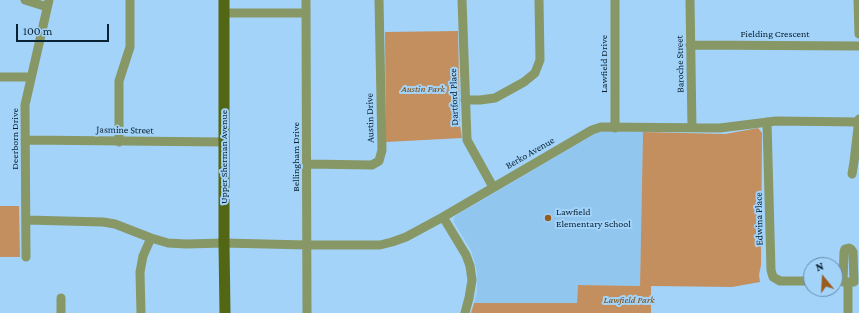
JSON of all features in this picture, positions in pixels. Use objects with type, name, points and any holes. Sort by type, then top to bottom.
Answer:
[{"type":"main road","name":"Upper Sherman Avenue","points":[[224,0],[225,313]]},
{"type":"street","points":[[25,0],[48,4]]},
{"type":"street","points":[[119,142],[119,81],[130,47],[130,0]]},
{"type":"street","name":"Bellingham Drive","points":[[306,0],[307,313]]},
{"type":"street","name":"Austin Drive","points":[[307,164],[372,165],[379,161],[382,150],[379,0]]},
{"type":"street","name":"Dartford Place","points":[[462,0],[466,140],[493,187]]},
{"type":"street","points":[[465,100],[495,98],[524,82],[535,74],[540,60],[539,0]]},
{"type":"street","name":"Lawfield Drive","points":[[615,0],[615,128]]},
{"type":"street","name":"Baroche Street","points":[[690,0],[692,128]]},
{"type":"street","points":[[858,0],[859,34]]},
{"type":"street","name":"Deerborn Drive","points":[[26,257],[25,104],[48,4]]},
{"type":"street","points":[[224,13],[306,13]]},
{"type":"street","name":"Fielding Crescent","points":[[690,45],[859,46]]},
{"type":"street","points":[[0,77],[31,77]]},
{"type":"street","points":[[852,174],[859,119]]},
{"type":"street","name":"Berko Avenue","points":[[26,220],[103,222],[115,224],[168,243],[380,245],[406,237],[592,130],[601,127],[724,128],[776,121],[859,122]]},
{"type":"street","name":"Edwina Place","points":[[767,122],[770,270],[772,277],[780,281],[803,281]]},
{"type":"street","name":"Jasmine Street","points":[[25,140],[224,142]]},
{"type":"street","points":[[443,217],[466,255],[470,266],[472,280],[465,313]]},
{"type":"street","points":[[141,313],[140,272],[143,256],[151,238]]},
{"type":"street","points":[[848,282],[848,313]]},
{"type":"street","points":[[61,298],[61,313]]},
{"type":"shaded area","name":"Lawfield Elementary School","points":[[598,132],[643,132],[640,286],[578,285],[577,303],[474,303],[477,292],[477,271],[471,250],[454,222],[455,216]]},
{"type":"green space","name":"Austin Park","points":[[458,31],[460,125],[462,138],[386,142],[385,32]]},
{"type":"green space","name":"Lawfield Park","points":[[758,128],[762,133],[760,282],[732,287],[651,286],[651,313],[471,313],[474,303],[577,303],[578,285],[640,286],[643,132],[725,134]]},
{"type":"green space","points":[[0,206],[19,206],[20,257],[0,257]]},
{"type":"place","name":"Lawfield Elementary School","points":[[548,218]]}]
